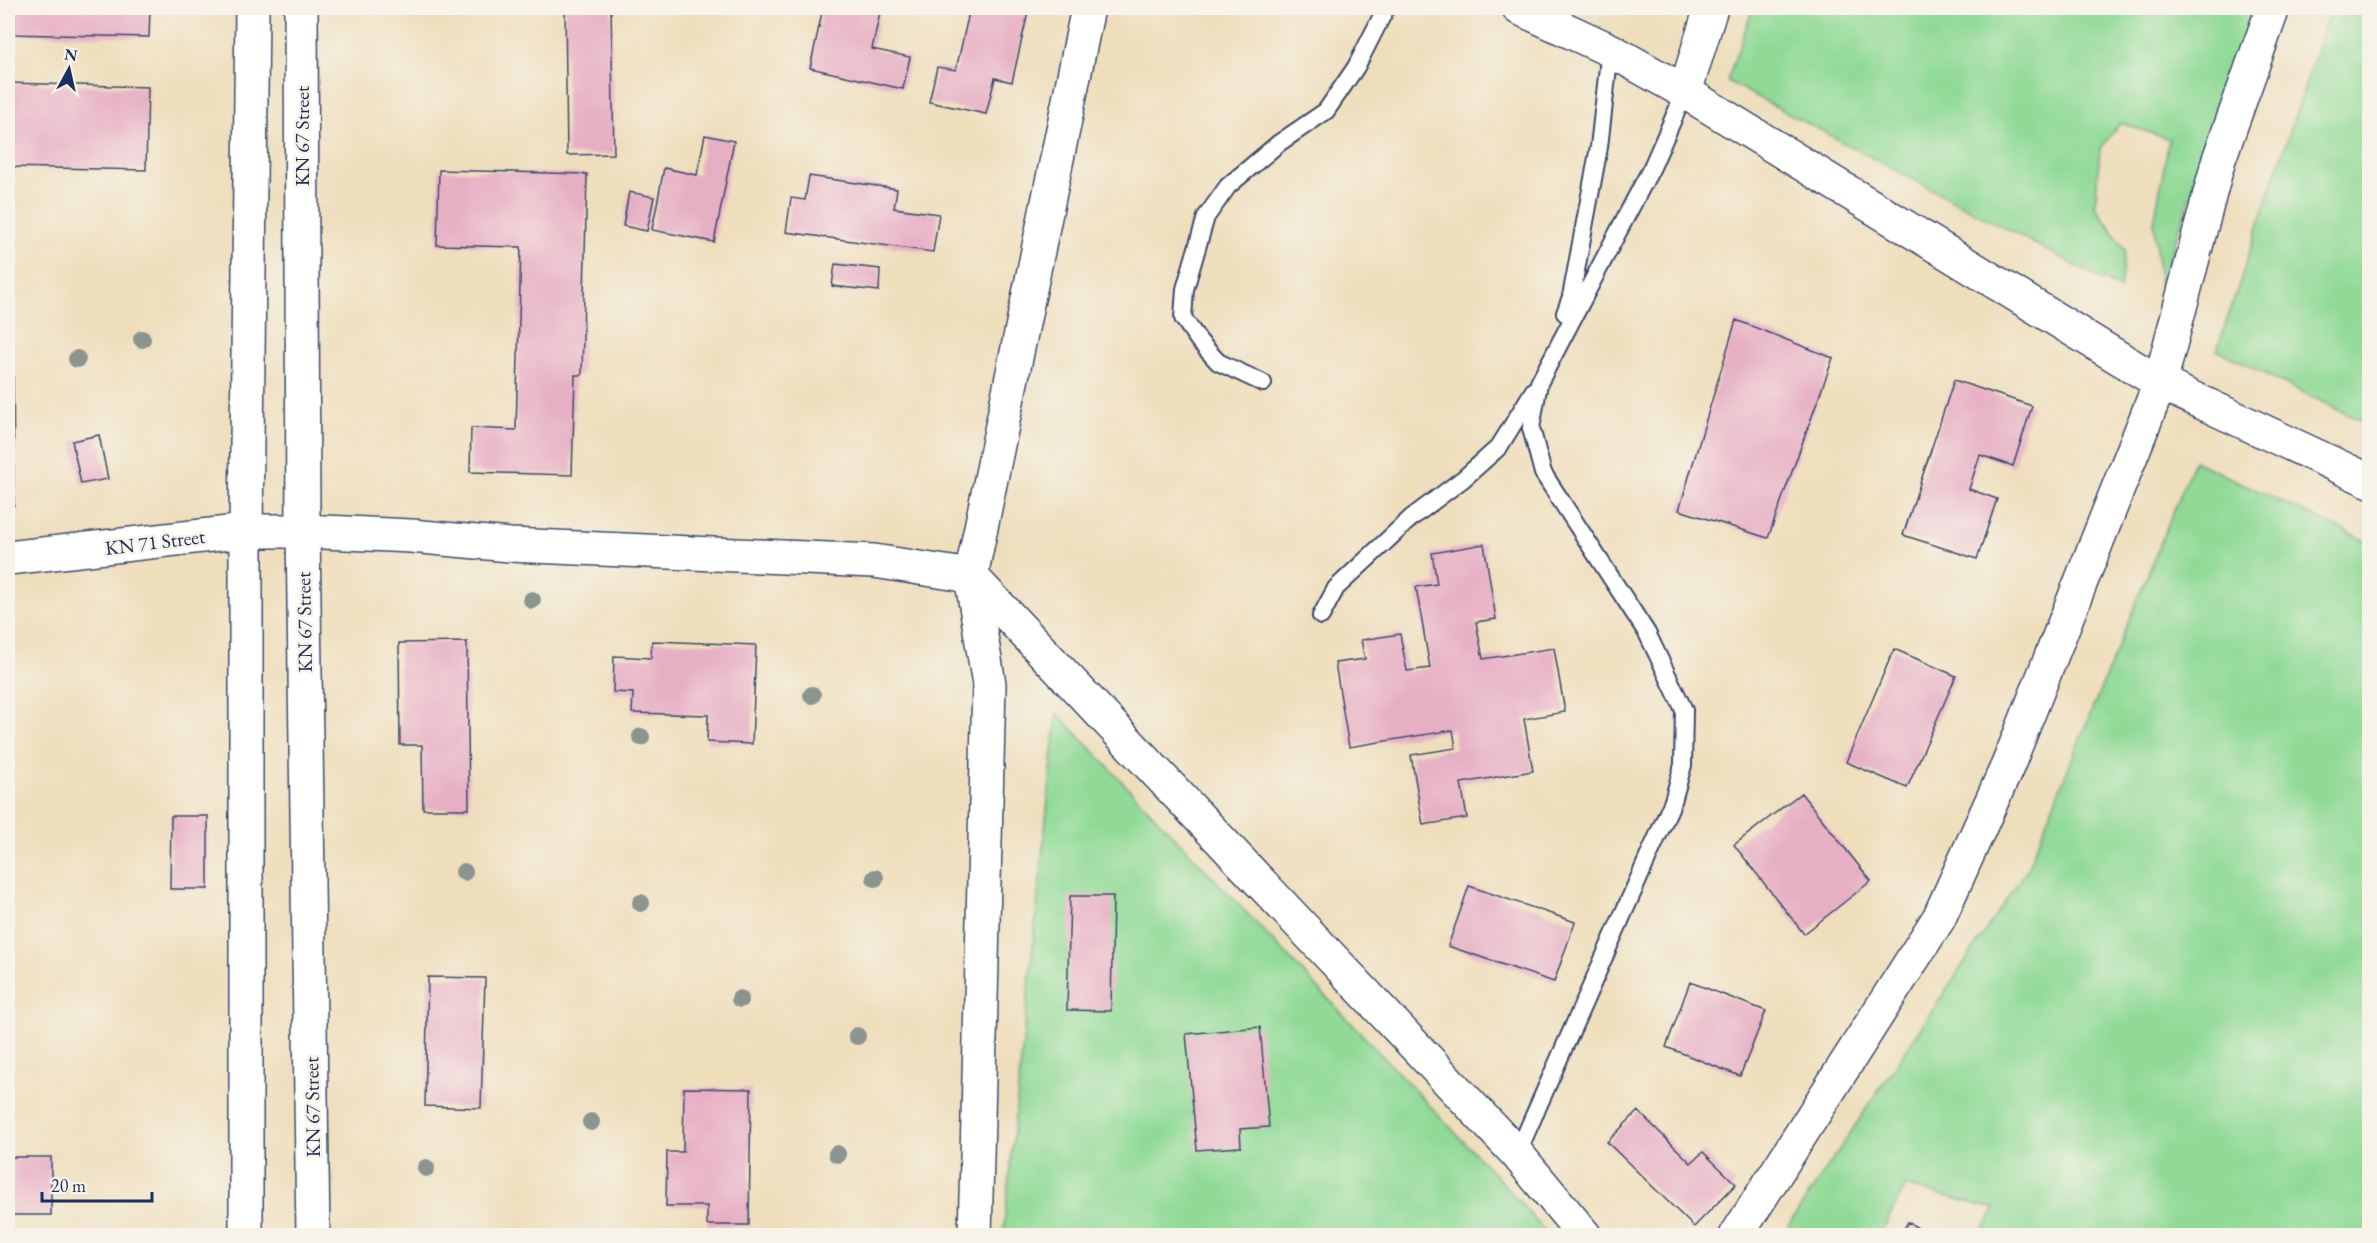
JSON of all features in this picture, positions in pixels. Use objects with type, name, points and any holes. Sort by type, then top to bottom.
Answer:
[{"type":"street","points":[[246,1236],[246,531],[252,8]]},
{"type":"street","name":"KN 67 Street","points":[[301,8],[303,531],[313,1236]]},
{"type":"street","points":[[975,1236],[989,684],[971,576],[1088,8]]},
{"type":"street","points":[[1519,8],[1610,50],[1685,92],[2160,383],[2370,481]]},
{"type":"street","points":[[1685,92],[1711,8]]},
{"type":"street","points":[[1736,1236],[1939,918],[2008,765],[2160,383],[2219,159],[2273,8]]},
{"type":"street","name":"KN 71 Street","points":[[8,558],[246,531],[303,531],[411,536],[510,545],[874,561],[971,576]]},
{"type":"street","points":[[971,576],[1517,1154],[1585,1236]]},
{"type":"lane","points":[[1263,383],[1218,362],[1199,341],[1184,318],[1185,289],[1206,217],[1228,186],[1279,143],[1326,111],[1356,67],[1386,8]]},
{"type":"lane","points":[[1517,1154],[1673,801],[1683,765],[1684,710],[1647,633],[1543,473],[1531,428],[1539,383],[1571,297],[1599,147],[1610,50]]},
{"type":"lane","points":[[1321,616],[1336,588],[1411,518],[1463,479],[1499,447],[1539,383],[1652,167],[1685,92]]},
{"type":"green space","points":[[1753,8],[2254,8],[2160,286],[2154,223],[2169,139],[2120,123],[2100,149],[2095,205],[2125,250],[2120,289],[1727,81]]},
{"type":"green space","points":[[2331,8],[2369,8],[2369,425],[2217,350]]},
{"type":"green space","points":[[2194,461],[2369,542],[2369,1235],[1980,1235],[1995,1209],[1906,1186],[1880,1235],[1782,1235],[2027,869]]},
{"type":"green space","points":[[1057,713],[1502,1182],[1548,1235],[1003,1236]]},
{"type":"building","points":[[8,8],[150,8],[149,37],[8,34]]},
{"type":"building","points":[[565,8],[611,8],[614,154],[567,155]]},
{"type":"building","points":[[823,8],[881,8],[872,49],[910,57],[903,89],[810,68]]},
{"type":"building","points":[[970,8],[1029,8],[1012,82],[995,78],[986,114],[929,102],[937,67],[956,70]]},
{"type":"building","points":[[8,83],[148,87],[146,170],[8,167]]},
{"type":"building","points":[[705,135],[734,141],[714,242],[652,230],[664,168],[697,175]]},
{"type":"building","points":[[439,170],[587,174],[582,375],[575,375],[572,475],[470,472],[471,428],[516,430],[521,247],[437,245]]},
{"type":"building","points":[[809,176],[897,189],[894,208],[939,214],[933,252],[786,232],[791,198],[805,200]]},
{"type":"building","points":[[629,192],[654,197],[647,231],[623,226]]},
{"type":"building","points":[[835,264],[880,269],[879,291],[832,286]]},
{"type":"building","points":[[1736,320],[1833,358],[1768,538],[1679,510]]},
{"type":"building","points":[[8,342],[13,342],[14,505],[8,505]]},
{"type":"building","points":[[1954,380],[2032,406],[2013,466],[1980,455],[1969,489],[1997,499],[1977,559],[1903,535]]},
{"type":"building","points":[[99,435],[108,479],[81,484],[72,441]]},
{"type":"building","points":[[1484,544],[1496,619],[1476,622],[1483,659],[1554,648],[1565,712],[1524,719],[1533,771],[1461,783],[1467,818],[1423,825],[1411,755],[1456,748],[1453,730],[1349,747],[1335,663],[1365,659],[1361,640],[1400,634],[1407,671],[1430,668],[1416,587],[1437,584],[1432,553]]},
{"type":"building","points":[[652,641],[756,645],[752,744],[707,742],[708,715],[632,713],[633,693],[613,692],[614,656],[651,658]]},
{"type":"building","points":[[467,642],[469,809],[423,809],[422,745],[400,745],[399,643]]},
{"type":"building","points":[[1894,649],[1956,676],[1907,788],[1846,762]]},
{"type":"building","points":[[1801,793],[1871,881],[1804,934],[1734,845]]},
{"type":"building","points":[[171,816],[208,816],[208,889],[170,889]]},
{"type":"building","points":[[1469,886],[1575,922],[1554,982],[1448,946]]},
{"type":"building","points":[[1070,896],[1113,896],[1111,1011],[1067,1010]]},
{"type":"building","points":[[428,977],[485,978],[481,1108],[425,1106]]},
{"type":"building","points":[[1690,982],[1766,1011],[1740,1076],[1666,1047]]},
{"type":"building","points":[[1260,1027],[1269,1127],[1240,1129],[1241,1147],[1197,1150],[1186,1034]]},
{"type":"building","points":[[684,1088],[751,1089],[749,1225],[707,1225],[707,1206],[666,1206],[667,1152],[683,1152]]},
{"type":"building","points":[[1638,1111],[1691,1163],[1703,1152],[1736,1184],[1694,1227],[1607,1142]]},
{"type":"building","points":[[8,1157],[51,1157],[51,1215],[8,1215]]},
{"type":"building","points":[[1908,1222],[1931,1236],[1900,1236]]}]
